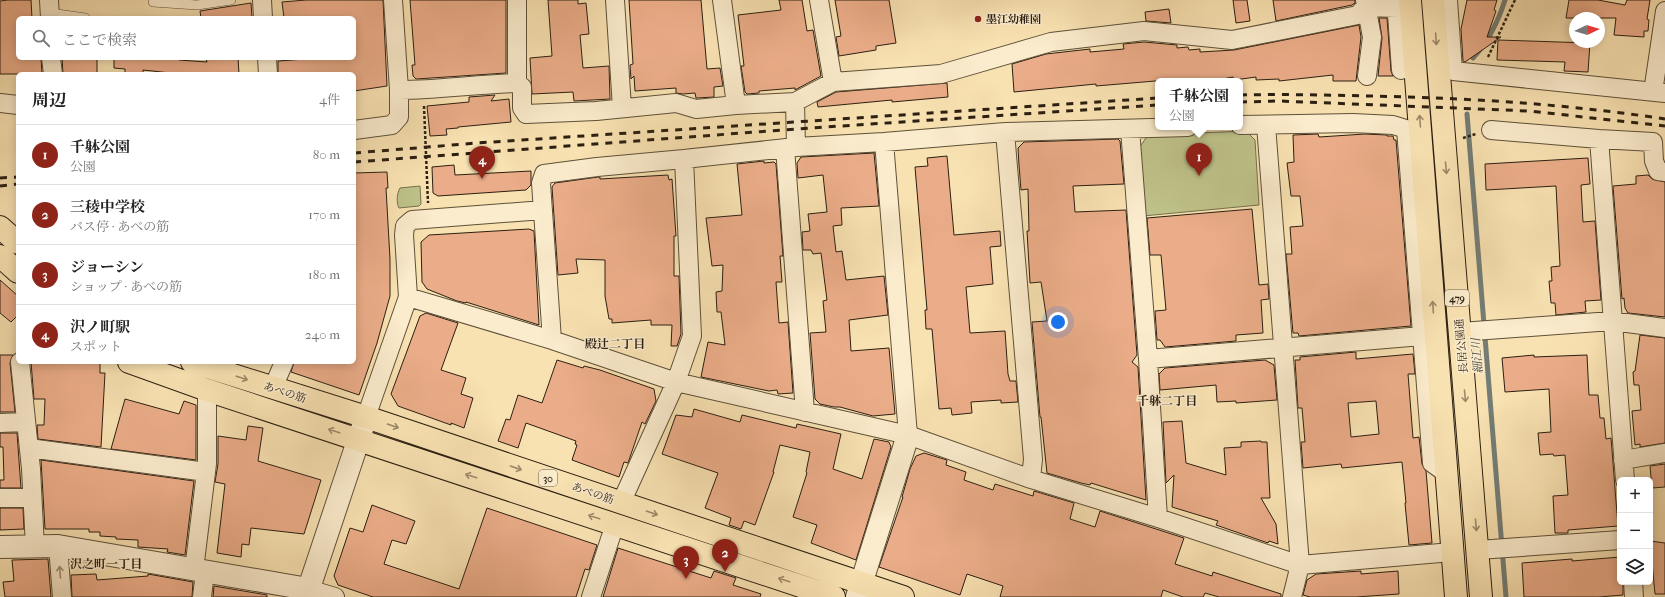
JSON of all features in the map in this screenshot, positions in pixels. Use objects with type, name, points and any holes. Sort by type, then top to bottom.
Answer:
[{"type":"main road","name":"長居公園通","points":[[1433,0],[1468,332],[1486,550],[1481,597]]},
{"type":"main road","name":"479","points":[[1401,3],[1446,473],[1456,597]]},
{"type":"main road","points":[[0,227],[16,241]]},
{"type":"main road","points":[[0,256],[16,270]]},
{"type":"main road","name":"あべの筋","points":[[135,364],[207,390],[834,597]]},
{"type":"main road","name":"あべの筋","points":[[198,364],[366,417],[621,503],[859,590],[903,597]]},
{"type":"street","points":[[262,0],[263,16]]},
{"type":"street","points":[[356,130],[392,125],[400,117],[393,0]]},
{"type":"street","points":[[517,0],[517,83],[522,88],[522,108],[526,114],[676,104],[696,110],[736,105],[794,102],[833,82],[941,74],[1051,42],[1144,31],[1232,40],[1358,15],[1365,4]]},
{"type":"street","points":[[614,0],[622,108]]},
{"type":"street","points":[[722,0],[736,105]]},
{"type":"street","points":[[819,0],[833,82]]},
{"type":"street","points":[[1448,0],[1454,71],[1659,92],[1665,11]]},
{"type":"street","points":[[1365,4],[1401,3],[1401,70]]},
{"type":"street","points":[[1365,4],[1372,37],[1367,76]]},
{"type":"street","points":[[52,60],[52,72]]},
{"type":"street","points":[[267,60],[268,72]]},
{"type":"street","points":[[399,90],[423,90],[517,83]]},
{"type":"street","points":[[794,102],[790,148],[805,412]]},
{"type":"street","points":[[0,103],[16,105]]},
{"type":"street","points":[[1243,125],[1353,123],[1393,125],[1406,129],[1432,463],[1446,473]]},
{"type":"street","points":[[1266,125],[1300,565],[1292,597]]},
{"type":"street","points":[[552,340],[541,183],[544,174],[596,166],[684,160],[790,148],[1006,132],[1155,128]]},
{"type":"street","points":[[1130,129],[1148,359],[1158,518]]},
{"type":"street","points":[[1486,131],[1652,142],[1654,161],[1658,171],[1665,172]]},
{"type":"street","points":[[1006,132],[1033,459],[1031,479]]},
{"type":"street","points":[[1599,139],[1625,477]]},
{"type":"street","points":[[859,590],[908,435],[884,142]]},
{"type":"street","points":[[621,503],[676,382],[692,336],[684,160]]},
{"type":"street","points":[[307,593],[408,297],[404,235],[405,226],[412,220],[543,210]]},
{"type":"street","points":[[408,297],[552,340],[676,382],[908,435],[1031,479],[1158,518],[1300,565],[1452,552]]},
{"type":"street","points":[[1468,332],[1612,321],[1665,328]]},
{"type":"street","points":[[1148,359],[1422,336]]},
{"type":"street","points":[[20,364],[25,422],[29,448],[35,547]]},
{"type":"street","points":[[273,388],[283,364]]},
{"type":"street","points":[[202,597],[200,571],[206,472],[207,390]]},
{"type":"street","points":[[0,423],[25,422]]},
{"type":"street","points":[[29,448],[206,472]]},
{"type":"street","points":[[1623,460],[1665,453]]},
{"type":"street","points":[[0,498],[32,498]]},
{"type":"street","points":[[591,597],[615,524]]},
{"type":"street","points":[[1486,550],[1617,540]]},
{"type":"street","points":[[0,547],[58,546],[335,597]]},
{"type":"street","points":[[58,546],[62,597]]},
{"type":"street","points":[[1633,585],[1634,597]]},
{"type":"lane","points":[[154,2],[197,5],[231,0]]},
{"type":"lane","points":[[49,10],[76,16]]},
{"type":"path","points":[[1485,75],[1485,61],[1515,0]]},
{"type":"path","points":[[423,90],[429,219]]},
{"type":"path","points":[[1459,140],[1486,131]]},
{"type":"green space","points":[[1246,131],[1255,140],[1259,205],[1143,216],[1139,148],[1148,135]]},
{"type":"green space","points":[[420,186],[421,204],[419,206],[399,208],[397,198],[400,188]]},
{"type":"building","points":[[31,0],[32,16],[16,16],[16,60],[41,60],[42,72],[16,72],[16,74],[0,74],[0,1]]},
{"type":"building","points":[[306,0],[383,0],[387,86],[356,91],[356,72],[278,72],[278,61],[356,60],[356,16],[284,16],[282,2]]},
{"type":"building","points":[[410,0],[506,0],[506,73],[416,79],[413,76],[412,65],[415,65]]},
{"type":"building","points":[[548,0],[578,0],[578,4],[586,3],[589,34],[580,35],[583,68],[609,66],[610,99],[574,101],[573,92],[532,94],[530,58],[552,56]]},
{"type":"building","points":[[629,0],[701,0],[707,69],[720,68],[723,86],[714,87],[714,97],[696,98],[695,93],[676,93],[676,88],[635,91],[634,76],[631,79],[630,65],[633,64]]},
{"type":"building","points":[[779,0],[802,0],[807,31],[813,30],[821,76],[795,90],[795,88],[759,91],[759,93],[747,94],[745,92],[741,66],[744,66],[738,15],[781,10]]},
{"type":"building","points":[[835,0],[889,0],[896,43],[876,46],[876,50],[839,56],[836,37],[841,36]]},
{"type":"building","points":[[1233,0],[1247,0],[1250,21],[1236,23]]},
{"type":"building","points":[[1273,0],[1355,0],[1355,3],[1352,5],[1276,21]]},
{"type":"building","points":[[1467,0],[1497,0],[1494,10],[1496,11],[1487,37],[1501,37],[1465,62],[1463,61],[1461,29]]},
{"type":"building","points":[[1569,0],[1598,0],[1625,5],[1627,0],[1650,0],[1647,19],[1649,20],[1648,31],[1644,31],[1644,37],[1614,35],[1616,18],[1605,18],[1605,12],[1569,12],[1569,18],[1566,18]]},
{"type":"building","points":[[251,3],[252,16],[201,16],[200,11]]},
{"type":"building","points":[[1169,9],[1171,23],[1146,21],[1145,12]]},
{"type":"building","points":[[1379,18],[1387,18],[1391,71],[1393,76],[1378,76],[1382,38]]},
{"type":"building","points":[[1359,25],[1361,37],[1356,81],[1333,81],[1333,75],[1279,81],[1279,79],[1256,80],[1256,77],[1243,79],[1233,77],[1155,78],[1155,81],[1096,86],[1096,84],[1014,92],[1012,64],[1046,54],[1090,49],[1090,52],[1124,49],[1123,44],[1144,42],[1177,45],[1177,48],[1188,47],[1189,50],[1200,49],[1200,52],[1234,50]]},
{"type":"building","points":[[1498,40],[1569,42],[1569,48],[1590,48],[1588,72],[1564,71],[1565,62],[1497,60]]},
{"type":"building","points":[[62,60],[97,60],[97,72],[63,72]]},
{"type":"building","points":[[114,60],[179,60],[207,62],[206,60],[238,60],[239,72],[162,72],[143,70],[143,72],[125,72],[125,69],[114,68]]},
{"type":"building","points":[[947,83],[948,97],[892,102],[892,100],[818,107],[817,102],[836,92]]},
{"type":"building","points":[[495,95],[491,101],[509,99],[511,122],[446,129],[447,135],[430,136],[427,106],[469,102],[469,97]]},
{"type":"building","points":[[1318,134],[1319,137],[1365,134],[1387,135],[1393,136],[1394,140],[1396,140],[1411,326],[1299,336],[1298,333],[1293,333],[1286,254],[1292,254],[1290,227],[1303,226],[1300,196],[1291,196],[1287,163],[1294,162],[1293,135]]},
{"type":"building","points":[[1118,139],[1120,141],[1124,184],[1073,186],[1075,212],[1126,210],[1137,355],[1132,362],[1138,367],[1146,500],[1091,483],[1090,485],[1081,483],[1047,473],[1040,417],[1032,322],[1047,321],[1041,282],[1030,283],[1027,231],[1029,231],[1028,189],[1021,190],[1019,165],[1018,148],[1024,142]]},
{"type":"building","points":[[874,153],[879,206],[841,208],[842,225],[833,226],[836,252],[842,251],[846,280],[884,276],[888,315],[849,320],[851,351],[889,348],[895,414],[873,416],[840,407],[820,404],[815,399],[810,333],[826,332],[823,301],[827,300],[821,253],[813,254],[811,250],[803,250],[802,232],[810,231],[808,214],[827,212],[823,175],[798,178],[797,163],[801,157]]},
{"type":"building","points":[[947,156],[954,235],[1000,231],[1001,246],[990,247],[993,284],[966,287],[970,333],[1005,331],[1008,374],[1010,381],[1016,381],[1018,402],[1001,403],[1001,400],[971,402],[972,413],[952,415],[951,408],[939,409],[932,329],[926,329],[925,310],[927,310],[915,167],[928,166],[927,158]]},
{"type":"building","points":[[1588,158],[1590,184],[1581,185],[1583,222],[1595,221],[1601,300],[1585,301],[1586,312],[1556,315],[1555,303],[1551,303],[1549,281],[1552,281],[1551,267],[1560,266],[1556,186],[1486,190],[1485,164]]},
{"type":"building","points":[[764,161],[764,163],[774,162],[776,164],[783,256],[780,256],[782,282],[776,282],[779,323],[788,322],[793,393],[778,394],[777,390],[769,391],[701,377],[708,342],[725,345],[721,312],[717,312],[716,292],[722,291],[723,265],[712,266],[706,218],[742,215],[737,164]]},
{"type":"building","points":[[454,165],[455,175],[531,171],[531,185],[526,190],[438,196],[433,193],[432,167]]},
{"type":"building","points":[[387,172],[388,188],[386,188],[390,259],[390,296],[377,343],[359,395],[291,372],[293,364],[356,364],[356,173]]},
{"type":"building","points":[[668,175],[669,180],[672,179],[676,236],[674,236],[674,276],[679,276],[681,334],[677,346],[671,346],[672,325],[651,325],[651,320],[612,323],[612,319],[609,319],[605,296],[605,260],[576,259],[578,273],[558,275],[552,187],[555,183],[598,177],[600,177],[600,179]]},
{"type":"building","points":[[1648,175],[1652,179],[1665,182],[1665,317],[1628,313],[1625,308],[1624,298],[1622,299],[1613,186],[1636,184],[1636,176]]},
{"type":"building","points":[[1252,209],[1259,285],[1268,284],[1269,299],[1261,300],[1263,333],[1236,335],[1236,341],[1165,347],[1160,340],[1157,340],[1155,311],[1166,310],[1161,255],[1150,255],[1147,218]]},
{"type":"building","points":[[529,229],[534,231],[539,325],[466,302],[457,301],[427,289],[422,282],[421,242],[429,235]]},
{"type":"building","points":[[0,280],[16,294],[16,317],[11,322],[0,313]]},
{"type":"building","points":[[426,313],[458,323],[441,370],[466,378],[461,394],[473,398],[464,428],[451,423],[451,425],[398,406],[391,394],[420,316]]},
{"type":"building","points":[[1640,335],[1665,338],[1665,443],[1640,447],[1640,444],[1635,445],[1632,411],[1641,410],[1639,385],[1634,385],[1633,372],[1635,371]]},
{"type":"building","points":[[1356,352],[1356,359],[1413,354],[1415,374],[1408,374],[1413,438],[1419,437],[1422,464],[1426,471],[1432,543],[1409,545],[1402,462],[1342,468],[1341,464],[1303,468],[1301,442],[1305,442],[1302,408],[1298,408],[1295,360],[1300,360],[1300,357]],"holes":[[[1376,401],[1379,434],[1351,437],[1348,403]]]},
{"type":"building","points":[[0,355],[13,355],[10,363],[15,412],[0,412]]},
{"type":"building","points":[[1534,355],[1534,357],[1587,355],[1589,395],[1598,395],[1600,418],[1604,418],[1606,439],[1611,438],[1617,526],[1568,530],[1568,533],[1555,533],[1553,496],[1568,495],[1565,455],[1540,455],[1538,433],[1551,432],[1549,389],[1505,392],[1502,358]]},
{"type":"building","points":[[557,360],[583,368],[584,366],[600,370],[654,389],[656,401],[645,424],[642,422],[628,463],[624,462],[619,477],[572,460],[577,445],[575,444],[576,441],[526,423],[518,448],[498,441],[506,419],[510,420],[518,395],[542,403]]},
{"type":"building","points":[[1265,360],[1274,365],[1277,400],[1236,403],[1236,401],[1217,402],[1216,385],[1160,390],[1159,374],[1165,368]]},
{"type":"building","points":[[31,364],[100,364],[100,373],[105,373],[101,447],[38,439],[37,425],[44,425],[45,399],[34,399]]},
{"type":"building","points":[[125,399],[179,414],[184,401],[196,405],[196,460],[111,449]]},
{"type":"building","points":[[694,409],[740,422],[742,415],[796,428],[797,424],[841,434],[833,469],[862,479],[874,439],[889,442],[891,447],[856,560],[811,543],[817,525],[793,517],[807,473],[810,452],[780,445],[774,472],[755,525],[744,521],[741,529],[729,525],[731,518],[705,508],[718,473],[662,454],[676,415],[692,417]]},
{"type":"building","points":[[1182,421],[1186,463],[1226,475],[1224,448],[1241,447],[1241,442],[1267,442],[1270,498],[1261,498],[1276,524],[1278,544],[1269,541],[1268,543],[1216,525],[1218,521],[1172,507],[1174,475],[1166,483],[1163,422]]},
{"type":"building","points":[[248,426],[263,428],[258,461],[321,480],[304,534],[251,528],[249,545],[242,544],[241,557],[217,553],[225,484],[215,482],[218,464],[218,436],[246,440]]},
{"type":"building","points":[[0,433],[17,433],[21,488],[0,488],[0,480],[4,480],[3,447],[0,447]]},
{"type":"building","points":[[924,453],[947,460],[946,465],[966,472],[964,480],[993,490],[995,484],[1033,496],[1034,491],[1074,503],[1070,519],[1095,527],[1100,511],[1184,538],[1175,564],[1212,576],[1213,572],[1281,594],[1281,597],[1219,597],[1205,593],[1203,597],[1183,597],[1163,590],[1161,597],[1000,597],[1003,586],[967,574],[960,595],[879,567],[903,497],[910,469],[916,456]]},
{"type":"building","points":[[41,460],[194,481],[185,555],[167,552],[168,549],[138,547],[138,540],[116,539],[116,537],[100,536],[100,532],[89,532],[89,529],[45,529]]},
{"type":"building","points":[[1665,464],[1665,487],[1653,488],[1653,477],[1651,477],[1650,466]]},
{"type":"building","points":[[372,505],[415,521],[406,544],[392,540],[384,564],[459,589],[487,508],[597,545],[589,570],[585,569],[576,597],[373,597],[338,585],[334,576],[350,528],[363,532]]},
{"type":"building","points":[[0,508],[23,508],[24,529],[0,530]]},
{"type":"building","points":[[1653,541],[1665,543],[1665,594],[1655,594]]},
{"type":"building","points":[[618,548],[711,578],[714,571],[736,578],[733,585],[761,594],[760,597],[603,597]]},
{"type":"building","points":[[1617,557],[1617,585],[1623,585],[1623,595],[1599,597],[1524,597],[1522,563],[1572,559],[1572,561]]},
{"type":"building","points":[[48,559],[51,597],[5,597],[3,582],[14,581],[12,560]]},
{"type":"building","points":[[1361,571],[1361,574],[1398,571],[1399,594],[1356,597],[1310,597],[1303,595],[1307,580],[1316,574]]},
{"type":"building","points":[[96,574],[97,580],[148,576],[148,574],[193,582],[192,597],[72,597],[71,575]]},
{"type":"building","points":[[214,586],[267,595],[267,597],[213,597]]},
{"type":"waterway","name":"細江川","points":[[1473,58],[1484,45],[1492,31],[1505,0]]},
{"type":"waterway","name":"細江川","points":[[1467,114],[1506,597]]},
{"type":"railway","points":[[1243,95],[1407,97],[1481,100],[1591,109],[1665,119]]},
{"type":"railway","points":[[356,153],[477,143],[1155,98]]},
{"type":"railway","points":[[1243,102],[1279,101],[1529,111],[1665,126]]},
{"type":"railway","points":[[356,162],[796,129],[1155,105]]},
{"type":"railway","points":[[0,178],[16,177]]},
{"type":"railway","points":[[0,186],[16,184]]},
{"type":"place","name":"墨江幼稚園","points":[[978,19]]},
{"type":"place","name":"千躰公園","points":[[1199,176]]},
{"type":"place","name":"沢ノ町駅","points":[[482,179]]},
{"type":"place","name":"三稜中学校","points":[[725,572]]},
{"type":"place","name":"ジョーシン","points":[[686,579]]},
{"type":"district","name":"殿辻二丁目","points":[[615,344]]},
{"type":"district","name":"千躰二丁目","points":[[1167,401]]},
{"type":"district","name":"沢之町一丁目","points":[[106,564]]}]
